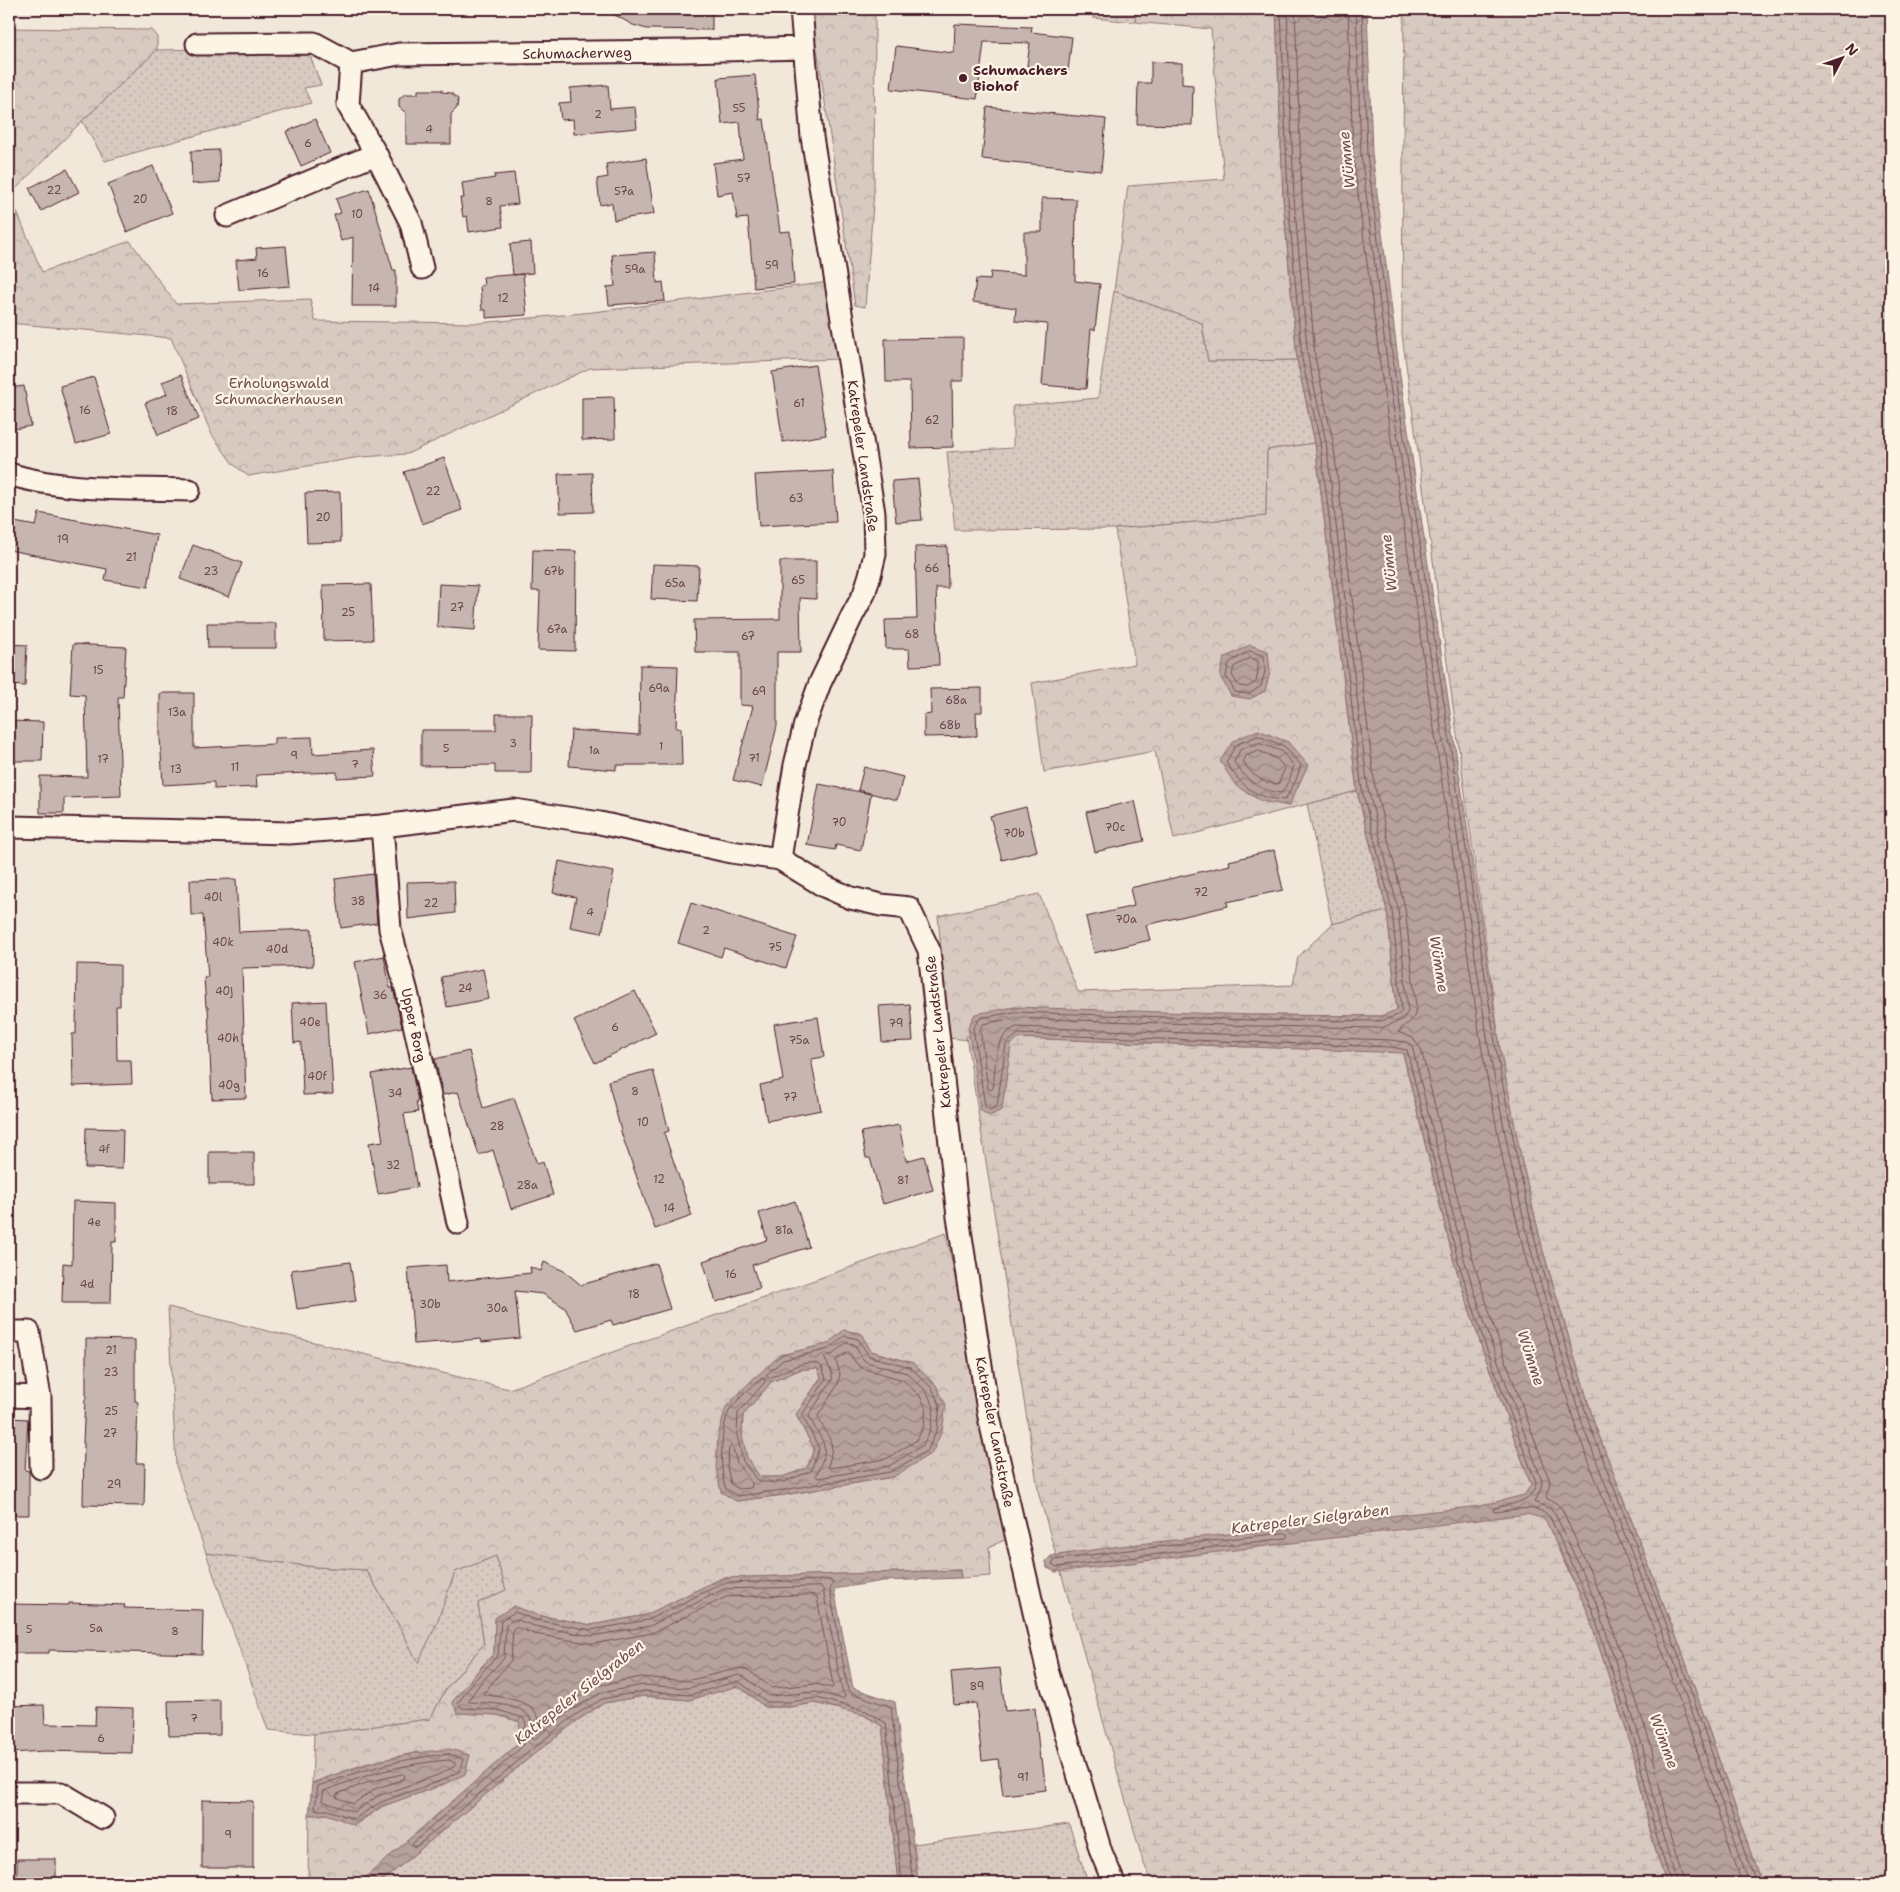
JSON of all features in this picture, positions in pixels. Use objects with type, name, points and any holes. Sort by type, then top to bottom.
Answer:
[{"type":"street","name":"Katrepeler Landstraße","points":[[801,9],[812,137],[874,513],[875,554],[864,594],[820,683],[805,724],[795,765],[780,859],[824,886],[851,898],[881,905],[909,908],[929,950],[958,1216],[989,1417],[1048,1673],[1101,1852],[1114,1883]]},
{"type":"street","points":[[197,44],[314,42],[351,63],[348,106],[376,154],[411,223],[422,268]]},
{"type":"street","name":"Schumacherweg","points":[[351,63],[399,54],[684,52],[804,48]]},
{"type":"street","points":[[227,216],[376,154]]},
{"type":"street","points":[[9,474],[29,481],[65,486],[189,490]]},
{"type":"street","points":[[9,827],[288,832],[382,826],[514,810],[600,823],[731,852],[780,859]]},
{"type":"street","name":"Upper Borg","points":[[382,826],[390,929],[407,992],[458,1223]]},
{"type":"street","points":[[9,1332],[29,1332],[40,1397],[41,1468]]},
{"type":"street","points":[[9,1396],[40,1397]]},
{"type":"street","points":[[9,1793],[61,1794],[103,1818]]},
{"type":"green space","points":[[809,9],[875,9],[874,192],[865,307],[855,305],[818,55]]},
{"type":"green space","points":[[1094,9],[1137,9],[1135,22],[1093,18]]},
{"type":"green space","points":[[1137,9],[1276,9],[1283,198],[1297,360],[1208,361],[1202,323],[1114,291],[1128,186],[1224,179],[1211,29],[1135,22]]},
{"type":"green space","points":[[1404,9],[1891,9],[1891,1883],[1761,1883],[1685,1660],[1595,1425],[1543,1251],[1522,1162],[1403,1054],[1454,1262],[1527,1474],[1562,1558],[1587,1610],[1633,1751],[1651,1836],[1666,1883],[1153,1883],[1143,1862],[1039,1495],[966,1036],[1391,1052],[1500,1047],[1402,335]]},
{"type":"green space","name":"Erholungswald Schumacherhausen","points":[[9,28],[151,30],[157,37],[157,50],[82,121],[10,195],[42,272],[130,241],[176,304],[310,299],[315,321],[480,323],[593,312],[830,282],[839,359],[590,368],[407,454],[361,457],[248,476],[233,464],[212,435],[171,338],[9,323]]},
{"type":"green space","points":[[307,47],[321,85],[304,88],[311,103],[105,161],[82,121],[157,50]]},
{"type":"green space","points":[[1114,291],[1202,323],[1208,361],[1297,360],[1315,443],[1267,450],[1266,516],[1115,529],[955,530],[947,452],[1013,448],[1013,406],[1098,398]]},
{"type":"green space","points":[[1315,443],[1357,791],[1174,839],[1155,751],[1044,772],[1032,683],[1135,664],[1115,529],[1266,516],[1267,450]]},
{"type":"green space","points":[[1357,791],[1387,911],[1332,924],[1307,804]]},
{"type":"green space","points":[[1039,894],[1078,992],[1293,985],[1298,957],[1332,924],[1387,911],[1397,1010],[1381,1016],[1255,1015],[969,1040],[949,1038],[938,916]]},
{"type":"green space","points":[[946,1233],[1009,1538],[989,1547],[991,1576],[961,1578],[960,1570],[722,1578],[646,1615],[591,1625],[537,1615],[514,1606],[495,1618],[494,1653],[471,1678],[458,1713],[497,1715],[521,1722],[518,1744],[359,1883],[308,1883],[309,1815],[327,1814],[355,1825],[383,1806],[442,1785],[465,1774],[418,1752],[364,1764],[312,1783],[314,1734],[430,1719],[446,1689],[484,1644],[478,1603],[506,1590],[496,1556],[455,1572],[436,1625],[418,1663],[401,1629],[366,1570],[315,1567],[206,1553],[176,1466],[168,1307],[509,1389]],"holes":[[[844,1330],[861,1334],[871,1351],[913,1363],[893,1477],[736,1501],[726,1407],[780,1355],[828,1344]]]},
{"type":"green space","points":[[817,1368],[821,1377],[796,1415],[814,1449],[807,1468],[782,1477],[760,1477],[747,1458],[742,1435],[743,1415],[771,1382],[799,1370]]},
{"type":"green space","points":[[206,1553],[315,1567],[366,1570],[418,1662],[436,1625],[455,1572],[496,1556],[506,1590],[478,1603],[484,1644],[446,1689],[430,1719],[314,1734],[268,1730]]},
{"type":"green space","points":[[738,1686],[765,1707],[790,1707],[815,1703],[864,1715],[883,1727],[898,1883],[380,1883],[534,1754],[578,1720],[604,1703],[644,1696],[689,1700]]},
{"type":"green space","points":[[1069,1824],[1088,1883],[918,1883],[914,1844]]},
{"type":"water","name":"Wümme","points":[[1276,9],[1367,9],[1372,153],[1401,383],[1500,1048],[1522,1162],[1543,1251],[1595,1425],[1685,1660],[1761,1883],[1666,1883],[1651,1836],[1633,1751],[1587,1610],[1545,1519],[1527,1514],[1056,1572],[1047,1568],[1046,1561],[1051,1556],[1120,1546],[1480,1506],[1524,1495],[1531,1485],[1481,1345],[1454,1262],[1403,1053],[1018,1038],[1011,1045],[1002,1110],[989,1116],[980,1110],[968,1027],[975,1014],[1014,1007],[1255,1015],[1381,1016],[1397,1010],[1387,911],[1357,791],[1315,443],[1297,360],[1283,198]]},
{"type":"water","points":[[1250,645],[1268,651],[1270,672],[1265,691],[1250,699],[1231,696],[1220,676],[1224,658]]},
{"type":"water","points":[[1258,730],[1288,742],[1308,765],[1289,806],[1261,801],[1236,786],[1220,761],[1233,741]]},
{"type":"water","points":[[844,1330],[861,1334],[871,1351],[913,1363],[936,1385],[946,1405],[942,1431],[932,1453],[893,1477],[736,1501],[721,1492],[716,1468],[718,1435],[726,1407],[753,1379],[781,1355],[827,1344]],"holes":[[[817,1368],[821,1377],[796,1415],[814,1449],[807,1468],[782,1477],[760,1477],[747,1458],[742,1435],[743,1415],[771,1382],[799,1370]]]},
{"type":"water","name":"Katrepeler Sielgraben","points":[[960,1570],[961,1578],[883,1581],[834,1589],[853,1688],[895,1702],[918,1883],[898,1883],[882,1726],[864,1715],[815,1703],[790,1707],[765,1707],[738,1686],[689,1700],[644,1696],[604,1703],[578,1720],[534,1754],[380,1883],[359,1883],[518,1744],[520,1722],[497,1715],[458,1713],[452,1702],[494,1653],[495,1618],[514,1606],[537,1615],[591,1625],[646,1615],[722,1578]]},
{"type":"water","points":[[450,1749],[470,1755],[465,1774],[442,1785],[383,1806],[354,1825],[327,1814],[309,1815],[312,1783],[380,1761],[414,1753]]},
{"type":"building","points":[[604,9],[712,9],[712,30],[647,29],[633,25]]},
{"type":"building","points":[[955,24],[1032,27],[1031,32],[1072,37],[1068,71],[1027,66],[1030,43],[984,42],[977,99],[891,89],[896,46],[954,53]]},
{"type":"building","points":[[1151,62],[1182,63],[1182,84],[1193,85],[1192,125],[1137,124],[1138,83],[1151,83]]},
{"type":"building","points":[[755,75],[760,120],[764,119],[780,232],[790,231],[794,284],[754,288],[748,218],[737,219],[733,192],[717,195],[713,163],[743,159],[740,122],[722,124],[718,78]]},
{"type":"building","points":[[608,85],[610,109],[635,107],[637,128],[574,134],[573,119],[561,120],[559,103],[571,102],[570,88]]},
{"type":"building","points":[[418,90],[442,90],[442,92],[451,93],[458,99],[457,108],[451,114],[451,144],[406,144],[406,113],[399,107],[399,99],[405,94],[418,94]]},
{"type":"building","points":[[987,107],[1106,119],[1101,171],[982,159]]},
{"type":"building","points":[[315,119],[330,153],[301,166],[286,132]]},
{"type":"building","points":[[219,150],[220,182],[192,184],[191,151]]},
{"type":"building","points":[[646,158],[654,214],[614,220],[612,203],[600,205],[597,179],[608,177],[606,164]]},
{"type":"building","points":[[153,166],[172,213],[127,232],[108,184]]},
{"type":"building","points":[[67,169],[79,192],[41,211],[29,188]]},
{"type":"building","points":[[514,173],[518,204],[500,206],[503,227],[469,232],[467,216],[463,217],[460,198],[464,198],[462,183],[495,178],[494,175]]},
{"type":"building","points":[[369,189],[393,270],[396,270],[396,306],[352,306],[353,237],[341,241],[334,215],[341,213],[336,199]]},
{"type":"building","points":[[1042,198],[1076,199],[1075,281],[1100,284],[1095,330],[1091,329],[1086,389],[1042,385],[1047,324],[1015,321],[1016,308],[973,302],[976,279],[990,280],[991,272],[1024,275],[1024,232],[1042,232]]},
{"type":"building","points":[[531,242],[533,273],[513,275],[510,244]]},
{"type":"building","points":[[286,246],[290,286],[239,290],[236,260],[257,258],[256,248]]},
{"type":"building","points":[[655,252],[657,283],[663,282],[665,301],[609,305],[607,287],[615,286],[612,255]]},
{"type":"building","points":[[523,274],[527,315],[486,318],[486,310],[482,310],[480,286],[484,285],[483,277]]},
{"type":"building","points":[[963,338],[963,381],[952,381],[953,447],[911,448],[910,382],[886,382],[885,339]]},
{"type":"building","points":[[815,365],[826,435],[783,442],[772,372]]},
{"type":"building","points":[[181,375],[199,419],[158,435],[145,403],[167,394],[162,382]]},
{"type":"building","points":[[94,377],[111,434],[76,444],[60,386]]},
{"type":"building","points":[[24,386],[31,426],[9,430],[9,388]]},
{"type":"building","points":[[614,397],[615,439],[582,440],[582,398]]},
{"type":"building","points":[[444,458],[462,510],[422,524],[404,472]]},
{"type":"building","points":[[833,471],[836,522],[759,526],[755,475]]},
{"type":"building","points":[[592,473],[593,512],[560,513],[558,474]]},
{"type":"building","points":[[918,479],[922,520],[896,522],[892,481]]},
{"type":"building","points":[[340,492],[341,542],[307,543],[305,493]]},
{"type":"building","points":[[39,513],[157,535],[148,587],[105,580],[107,569],[9,550],[9,521],[36,526]]},
{"type":"building","points":[[193,545],[242,563],[229,597],[180,579]]},
{"type":"building","points":[[947,546],[948,588],[936,588],[939,665],[910,666],[909,649],[886,649],[885,620],[917,619],[915,547]]},
{"type":"building","points":[[533,550],[576,551],[575,651],[538,650],[540,591],[532,591]]},
{"type":"building","points":[[780,561],[816,561],[816,599],[800,598],[801,652],[777,652],[777,726],[762,787],[733,780],[753,706],[740,705],[740,652],[695,652],[694,620],[780,619]]},
{"type":"building","points":[[653,564],[699,566],[697,601],[651,599]]},
{"type":"building","points":[[371,584],[373,640],[324,641],[323,585]]},
{"type":"building","points":[[439,584],[478,586],[475,630],[437,627]]},
{"type":"building","points":[[207,623],[276,623],[276,648],[208,648]]},
{"type":"building","points":[[9,644],[27,645],[25,686],[9,685]]},
{"type":"building","points":[[73,644],[126,647],[123,697],[118,697],[121,796],[64,798],[64,813],[40,813],[40,776],[87,777],[85,695],[70,694]]},
{"type":"building","points":[[640,665],[678,666],[676,728],[681,728],[682,765],[616,765],[616,770],[569,766],[571,730],[639,735]]},
{"type":"building","points":[[982,688],[982,712],[976,712],[977,736],[924,737],[924,715],[931,714],[930,689]]},
{"type":"building","points":[[160,693],[194,693],[194,748],[274,744],[274,738],[312,737],[313,754],[373,750],[375,776],[337,778],[337,772],[256,775],[257,787],[214,789],[214,782],[163,785]]},
{"type":"building","points":[[496,714],[532,714],[531,773],[495,773],[495,765],[421,766],[421,730],[496,730]]},
{"type":"building","points":[[9,721],[43,722],[42,761],[9,761]]},
{"type":"building","points":[[864,767],[903,777],[897,800],[858,790]]},
{"type":"building","points":[[819,784],[871,794],[861,850],[836,845],[835,850],[807,845]]},
{"type":"building","points":[[1135,801],[1144,841],[1095,852],[1086,812]]},
{"type":"building","points":[[1026,807],[1037,851],[1002,860],[990,816]]},
{"type":"building","points":[[1274,850],[1283,890],[1227,902],[1228,906],[1146,925],[1150,940],[1094,953],[1086,917],[1134,906],[1130,888],[1230,865],[1229,861]]},
{"type":"building","points":[[559,861],[614,872],[602,933],[570,927],[576,897],[553,893]]},
{"type":"building","points":[[373,874],[377,923],[341,928],[335,879]]},
{"type":"building","points":[[236,879],[239,932],[312,929],[313,966],[242,968],[246,1098],[212,1099],[208,1007],[206,1007],[204,977],[208,977],[203,915],[191,915],[190,880]]},
{"type":"building","points":[[454,881],[455,913],[408,919],[407,882]]},
{"type":"building","points":[[691,903],[797,937],[786,968],[724,948],[721,957],[678,943]]},
{"type":"building","points":[[384,956],[390,988],[393,988],[402,1027],[369,1034],[355,962]]},
{"type":"building","points":[[77,964],[120,965],[120,1006],[116,1006],[117,1060],[131,1060],[132,1084],[73,1086],[72,1034],[76,1034]]},
{"type":"building","points":[[483,969],[489,999],[447,1007],[441,977]]},
{"type":"building","points":[[635,991],[656,1033],[595,1063],[574,1021]]},
{"type":"building","points":[[326,1001],[333,1094],[303,1095],[301,1042],[294,1043],[292,1003]]},
{"type":"building","points":[[910,1004],[913,1041],[882,1042],[879,1006]]},
{"type":"building","points":[[818,1017],[824,1057],[811,1059],[821,1110],[767,1121],[760,1085],[783,1080],[774,1024]]},
{"type":"building","points":[[469,1051],[483,1108],[514,1098],[537,1164],[543,1162],[553,1195],[511,1209],[493,1150],[479,1155],[458,1092],[443,1095],[435,1059]]},
{"type":"building","points":[[411,1067],[418,1101],[416,1102],[418,1112],[404,1114],[417,1187],[378,1194],[369,1143],[383,1141],[372,1074]]},
{"type":"building","points":[[653,1070],[669,1131],[664,1133],[692,1216],[655,1229],[622,1135],[608,1081]]},
{"type":"building","points":[[899,1125],[906,1161],[924,1156],[933,1190],[883,1204],[870,1158],[866,1158],[861,1132]]},
{"type":"building","points":[[86,1128],[123,1129],[122,1169],[85,1168]]},
{"type":"building","points":[[209,1152],[254,1152],[254,1184],[209,1184]]},
{"type":"building","points":[[73,1201],[116,1203],[116,1242],[112,1242],[111,1303],[62,1303],[63,1263],[72,1264]]},
{"type":"building","points":[[795,1201],[809,1247],[752,1265],[760,1288],[716,1302],[703,1261],[767,1240],[759,1213]]},
{"type":"building","points":[[350,1262],[356,1301],[297,1309],[291,1270]]},
{"type":"building","points":[[544,1262],[564,1271],[581,1285],[656,1263],[670,1309],[613,1325],[611,1320],[577,1330],[565,1308],[556,1302],[543,1294],[515,1291],[520,1338],[482,1342],[481,1339],[414,1344],[408,1268],[446,1265],[447,1282],[531,1273],[530,1267],[541,1271]]},
{"type":"building","points":[[86,1339],[135,1340],[135,1401],[138,1402],[136,1463],[145,1463],[144,1506],[83,1505]]},
{"type":"building","points":[[9,1418],[28,1419],[25,1470],[29,1471],[29,1515],[9,1515]]},
{"type":"building","points":[[69,1603],[125,1605],[124,1608],[203,1610],[202,1654],[49,1650],[49,1653],[9,1653],[9,1604],[69,1605]]},
{"type":"building","points":[[1000,1668],[1005,1711],[1035,1708],[1040,1760],[1042,1759],[1046,1790],[1003,1795],[998,1759],[982,1761],[976,1703],[954,1705],[951,1672]]},
{"type":"building","points":[[220,1700],[220,1735],[169,1736],[168,1701]]},
{"type":"building","points":[[44,1705],[45,1724],[95,1725],[96,1707],[133,1708],[132,1753],[45,1751],[9,1753],[9,1706]]},
{"type":"building","points":[[202,1800],[253,1801],[253,1868],[202,1868]]},
{"type":"building","points":[[17,1859],[56,1859],[56,1883],[17,1883]]},
{"type":"place","name":"Schumachers Biohof","points":[[963,78]]}]
